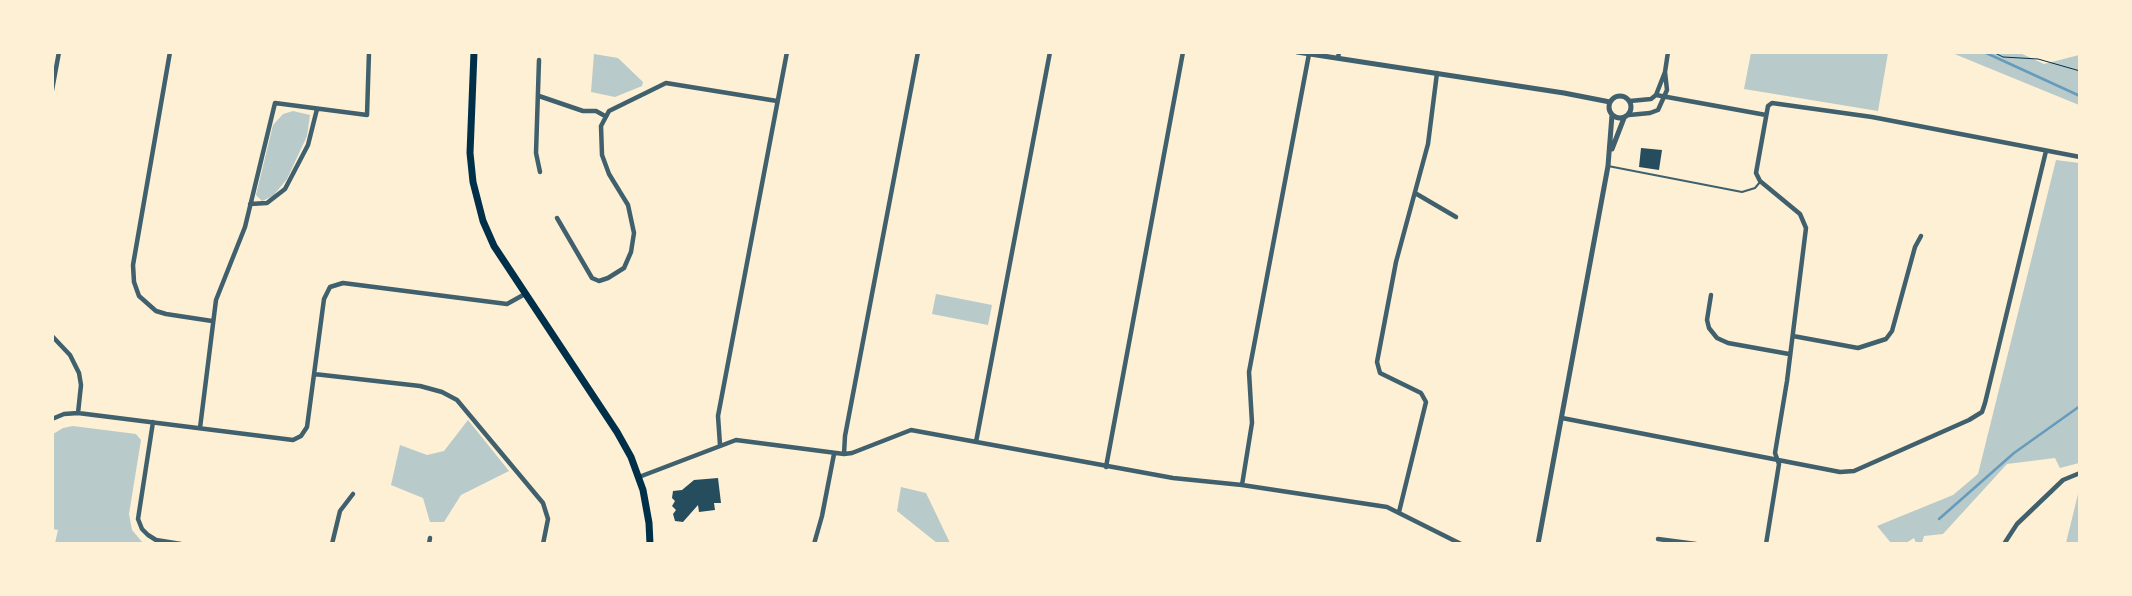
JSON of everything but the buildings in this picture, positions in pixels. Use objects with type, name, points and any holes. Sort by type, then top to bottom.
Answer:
[{"type":"highway","points":[[472,52],[470,153],[477,202],[494,246],[617,432],[639,477],[649,523],[650,544]]},
{"type":"street","points":[[52,90],[59,52]]},
{"type":"street","points":[[170,52],[133,265],[134,282],[139,296],[156,311],[212,321]]},
{"type":"street","points":[[200,428],[212,321],[218,295],[244,231],[275,103],[367,115],[369,52]]},
{"type":"street","points":[[720,445],[718,416],[787,52]]},
{"type":"street","points":[[844,454],[846,426],[918,52]]},
{"type":"street","points":[[976,442],[1050,52]]},
{"type":"street","points":[[1106,467],[1183,52]]},
{"type":"street","points":[[1297,52],[1339,55],[1437,74],[1610,102]]},
{"type":"street","points":[[1630,101],[1651,99],[1656,95],[1665,72],[1668,52]]},
{"type":"street","points":[[1242,485],[1252,423],[1249,372],[1309,54]]},
{"type":"street","points":[[539,60],[536,153],[540,172]]},
{"type":"street","points":[[1612,115],[1616,118],[1626,117],[1658,110],[1667,90],[1665,72]]},
{"type":"street","points":[[1399,512],[1426,402],[1421,393],[1380,373],[1378,362],[1394,266],[1429,142],[1437,74]]},
{"type":"street","points":[[557,218],[594,280],[602,280],[624,268],[633,246],[634,227],[628,205],[609,174],[602,155],[600,133],[605,116],[615,108],[652,92],[666,83],[777,101]]},
{"type":"street","points":[[1656,95],[1766,115]]},
{"type":"street","points":[[539,96],[583,111],[596,111],[605,116]]},
{"type":"street","points":[[1538,544],[1608,166],[1612,115],[1609,109],[1610,102],[1618,96],[1625,97],[1630,101],[1632,108],[1610,151]]},
{"type":"street","points":[[1766,544],[1779,464],[1775,453],[1793,336],[1806,224],[1800,214],[1760,181],[1756,173],[1768,106],[1772,103],[1872,118],[2080,157]]},
{"type":"street","points":[[250,204],[267,203],[285,189],[308,145],[317,109]]},
{"type":"street","points":[[1562,418],[1840,472],[1854,471],[1969,420],[1982,412],[2046,151]]},
{"type":"street","points":[[1415,193],[1456,217]]},
{"type":"street","points":[[1793,336],[1858,348],[1886,339],[1892,331],[1915,247],[1921,236]]},
{"type":"street","points":[[52,419],[64,414],[78,413],[287,441],[296,439],[304,433],[307,427],[324,296],[330,287],[336,284],[507,304],[525,294]]},
{"type":"street","points":[[1711,295],[1707,320],[1709,328],[1717,338],[1728,343],[1789,354]]},
{"type":"street","points":[[52,336],[70,355],[78,373],[81,385],[78,413]]},
{"type":"street","points":[[314,374],[420,386],[442,392],[457,400],[543,502],[548,519],[543,544]]},
{"type":"street","points":[[153,422],[138,519],[142,529],[156,540],[181,544]]},
{"type":"street","points":[[639,477],[720,445],[744,440],[844,454],[852,453],[911,430],[1172,478],[1242,485],[1387,507],[1460,544]]},
{"type":"street","points":[[814,544],[822,516],[834,454]]},
{"type":"street","points":[[2004,544],[2017,524],[2063,480],[2080,473]]},
{"type":"street","points":[[332,544],[340,511],[353,494]]},
{"type":"street","points":[[1446,544],[1449,538]]},
{"type":"street","points":[[1658,539],[1696,544]]},
{"type":"lane","points":[[1608,166],[1742,192],[1755,188],[1760,181]]},
{"type":"path","points":[[1993,52],[2003,57],[2038,59],[2080,71]]},
{"type":"path","points":[[2080,425],[2080,440]]},
{"type":"shaded area","points":[[1751,53],[1888,53],[1878,111],[1744,89]]},
{"type":"shaded area","points":[[1952,53],[2020,53],[2044,64],[2079,55],[2079,105]]},
{"type":"shaded area","points":[[594,54],[618,58],[643,82],[642,86],[615,97],[591,92]]},
{"type":"shaded area","points":[[293,111],[310,115],[307,136],[287,179],[273,196],[262,201],[256,195],[273,125],[283,114]]},
{"type":"shaded area","points":[[2056,160],[2079,163],[2079,463],[2060,468],[2055,458],[2007,464],[1943,534],[1924,536],[1922,543],[1916,543],[1914,538],[1906,543],[1891,543],[1877,526],[1953,495],[1978,474]]},
{"type":"shaded area","points":[[936,294],[992,305],[988,325],[932,314]]},
{"type":"shaded area","points":[[468,420],[509,471],[461,495],[444,522],[430,522],[423,498],[391,485],[400,445],[427,455],[444,451]]},
{"type":"shaded area","points":[[73,426],[136,434],[141,440],[129,514],[132,530],[143,543],[55,543],[58,530],[53,529],[53,434],[63,428]]},
{"type":"shaded area","points":[[901,487],[926,493],[950,543],[937,543],[897,511]]},
{"type":"shaded area","points":[[2079,490],[2079,543],[2066,543]]},
{"type":"waterway","points":[[1984,52],[2080,96]]},
{"type":"waterway","points":[[1939,519],[2014,453],[2080,406]]}]
